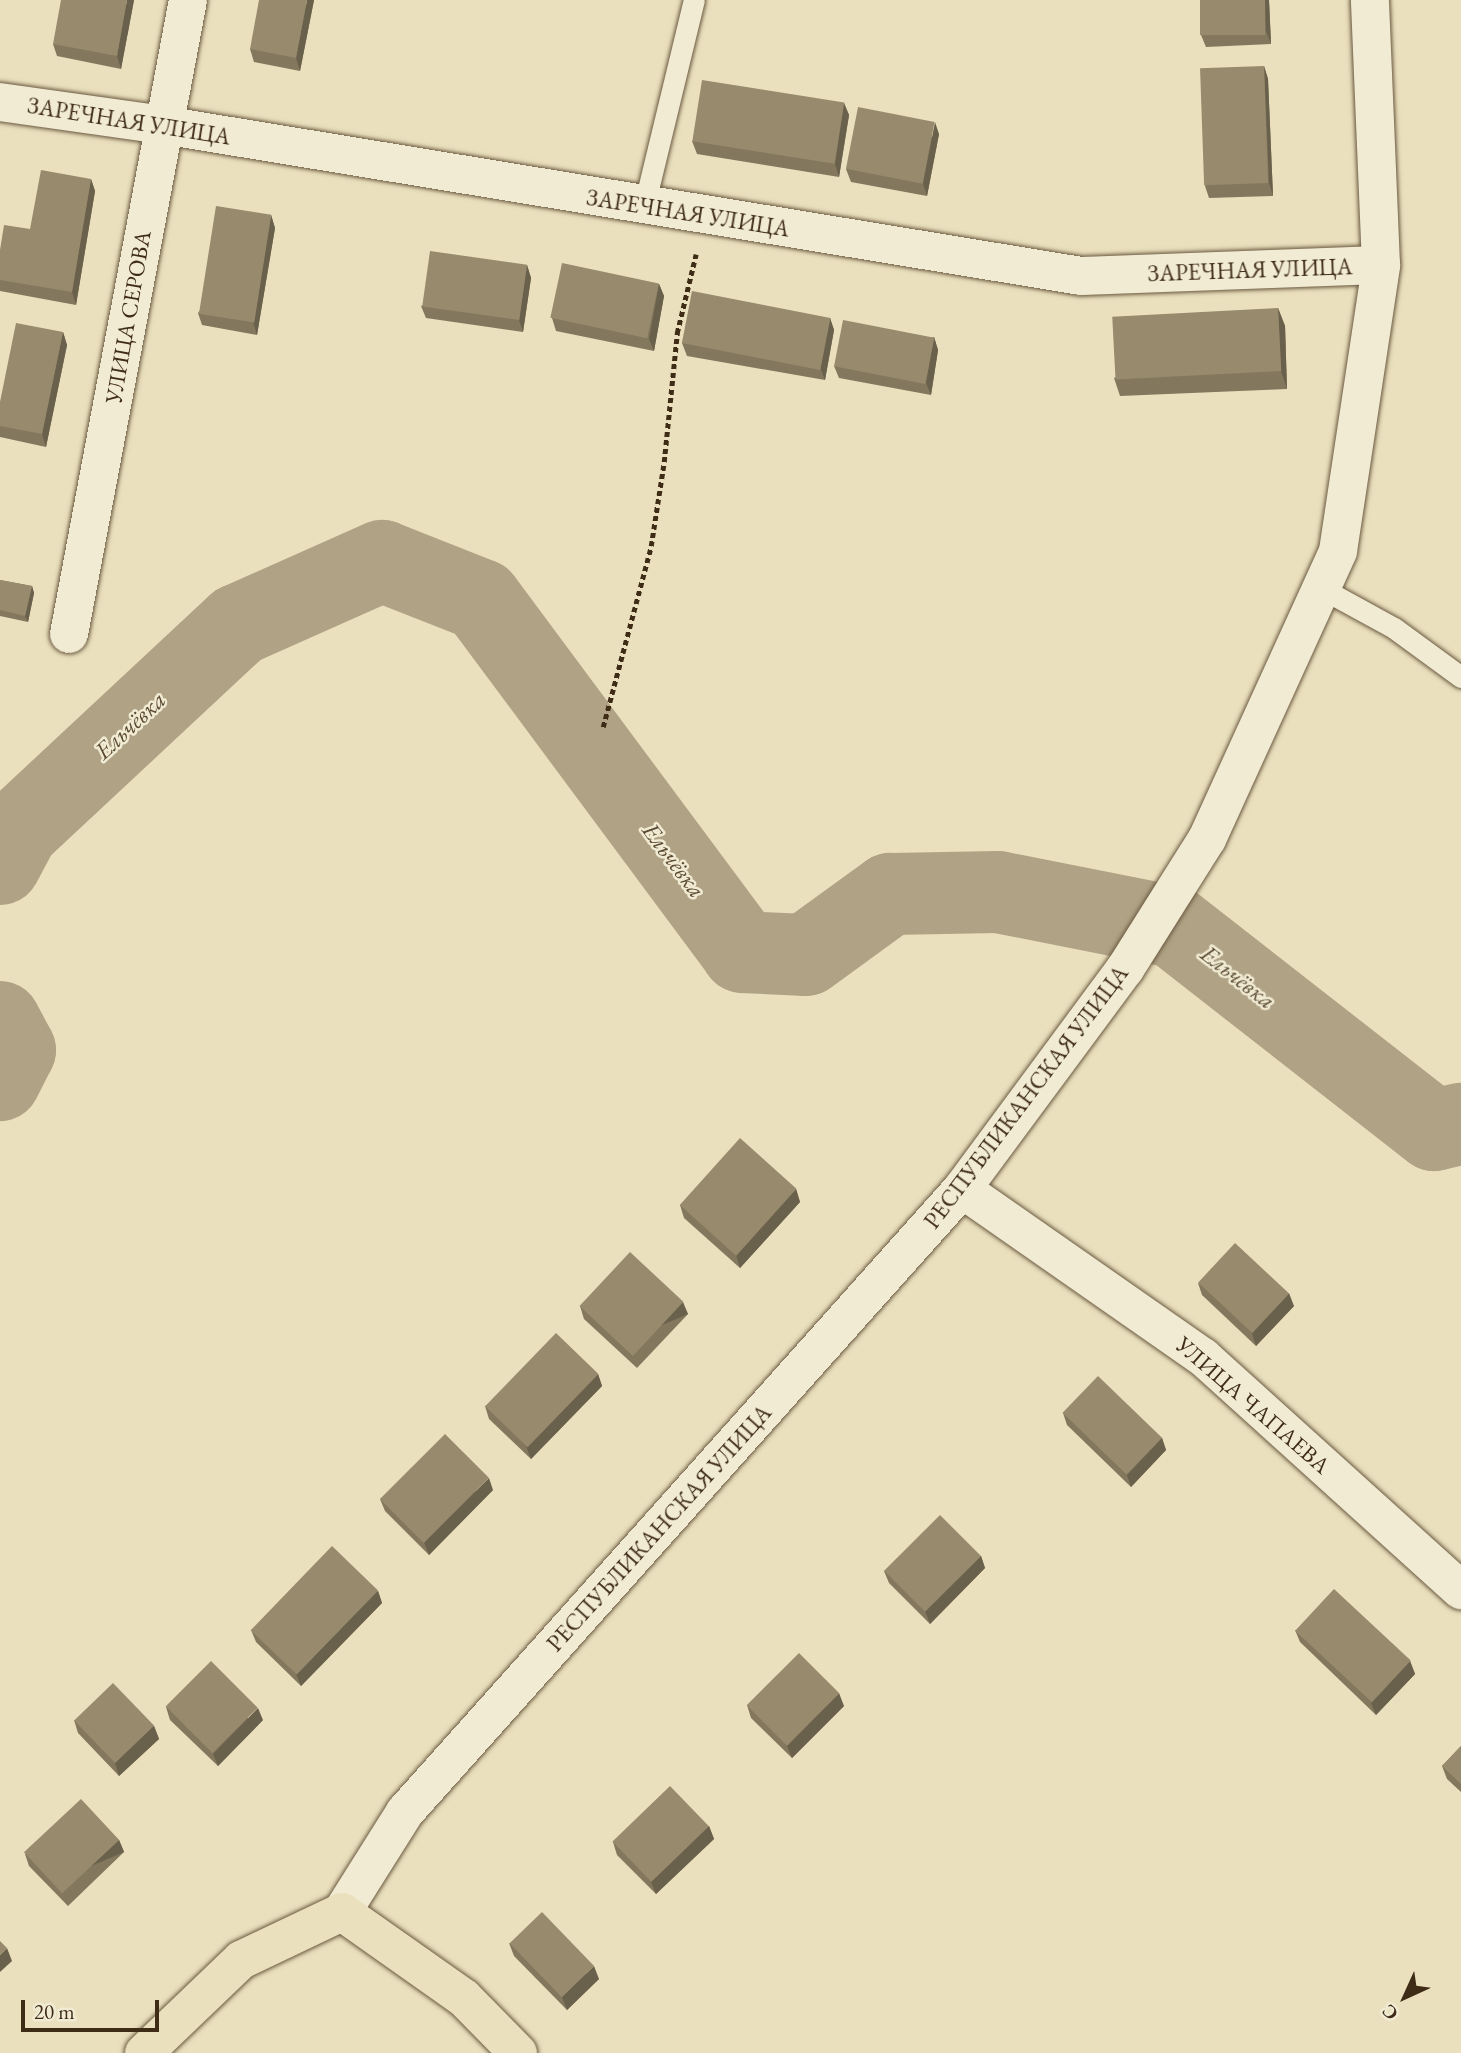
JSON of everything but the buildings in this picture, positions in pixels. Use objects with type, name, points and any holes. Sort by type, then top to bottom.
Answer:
[{"type":"main road","points":[[144,2053],[241,1960],[342,1912],[464,1998],[518,2053]]},
{"type":"street","name":"УЛИЦА СЕРОВА","points":[[69,634],[188,0]]},
{"type":"street","name":"РЕСПУБЛИКАНСКАЯ УЛИЦА","points":[[342,1912],[405,1811],[962,1189],[1125,969],[1207,839],[1338,551],[1381,265],[1370,0]]},
{"type":"street","name":"ЗАРЕЧНАЯ УЛИЦА","points":[[0,102],[163,125],[1080,276],[1381,265]]},
{"type":"street","name":"УЛИЦА ЧАПАЕВА","points":[[962,1189],[1203,1357],[1461,1590]]},
{"type":"lane","points":[[644,206],[694,0]]},
{"type":"lane","points":[[1321,588],[1394,628],[1461,677]]},
{"type":"path","points":[[603,727],[651,546],[664,462],[677,333],[706,216]]},
{"type":"waterway","name":"Ельчёвка","points":[[0,864],[18,830],[238,625],[382,561],[481,600],[742,952],[806,955],[890,894],[998,892],[1174,927],[1434,1130],[1461,1124]]},
{"type":"waterway","name":"Ельчёвка","points":[[0,1022],[15,1050],[0,1080]]}]
